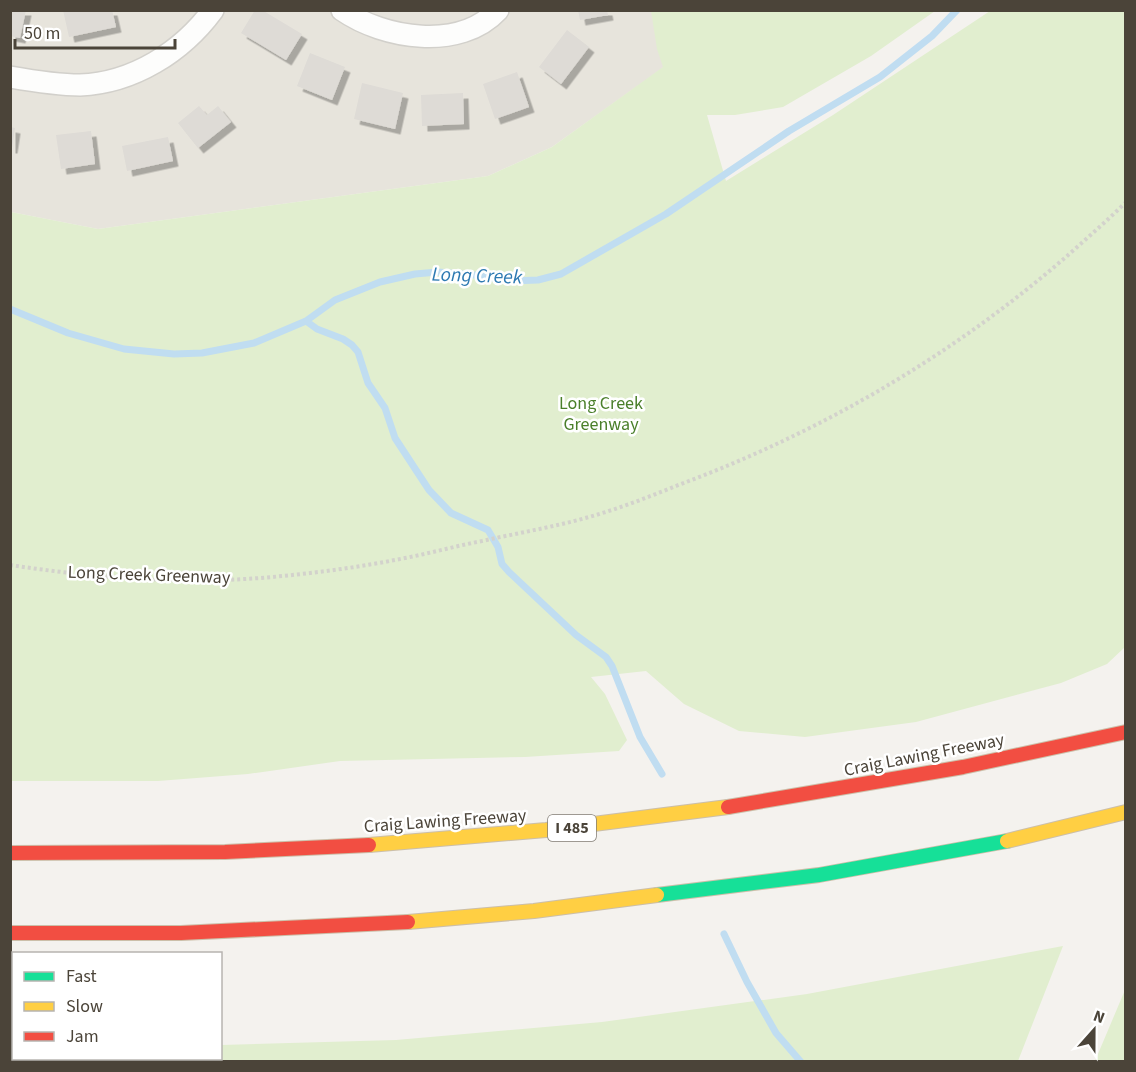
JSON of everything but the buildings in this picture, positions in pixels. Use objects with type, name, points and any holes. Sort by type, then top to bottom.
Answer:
[{"type":"highway","name":"Craig Lawing Freeway","points":[[10,853],[238,853],[579,828],[776,801],[959,768],[1125,732]]},
{"type":"highway","points":[[10,933],[181,933],[428,921],[545,910],[819,875],[997,843],[1125,812]]},
{"type":"street","points":[[10,77],[46,83],[80,85],[117,79],[155,62],[183,43],[213,10]]},
{"type":"street","points":[[342,10],[376,28],[424,37],[451,34],[477,26],[498,10]]},
{"type":"path","name":"Long Creek Greenway","points":[[10,565],[91,576],[127,578],[270,577],[403,559],[526,533],[600,514],[723,469],[834,417],[926,362],[992,317],[1033,285],[1125,202]]},
{"type":"shaded area","points":[[10,11],[676,11],[678,57],[552,147],[488,176],[98,229],[11,212]]},
{"type":"green space","name":"Long Creek Greenway","points":[[651,11],[935,11],[871,56],[783,107],[735,115],[707,115],[726,181],[833,115],[990,11],[1125,11],[1125,647],[1107,664],[1061,683],[916,722],[805,737],[739,731],[684,704],[646,671],[591,677],[605,694],[627,740],[619,751],[525,757],[340,761],[248,774],[158,781],[11,781],[11,212],[98,229],[488,176],[552,147],[663,67],[657,49]]},
{"type":"green space","points":[[1063,946],[1018,1061],[11,1061],[11,1035],[12,1060],[222,1060],[222,1045],[396,1040],[602,1022],[807,994]]},
{"type":"green space","points":[[1125,990],[1125,1061],[1095,1061]]},
{"type":"waterway","name":"Long Creek","points":[[10,309],[68,333],[124,349],[174,354],[202,353],[254,343],[306,321],[335,300],[380,282],[415,274],[438,272],[511,281],[538,280],[561,274],[666,214],[789,131],[880,77],[932,36],[957,10]]},
{"type":"waterway","points":[[306,321],[317,329],[343,339],[358,352],[368,383],[385,408],[395,438],[429,490],[451,513],[488,530],[498,547],[502,564],[509,572],[576,635],[606,657],[612,666],[640,737],[662,774]]},
{"type":"waterway","points":[[724,934],[747,982],[776,1033],[801,1062]]},
{"type":"traffic: fast","points":[[657,895],[819,875],[1007,841]]},
{"type":"traffic: slow","points":[[369,845],[546,830],[728,807]]},
{"type":"traffic: slow","points":[[1007,841],[1126,812]]},
{"type":"traffic: slow","points":[[408,922],[534,911],[657,895]]},
{"type":"traffic: jam","points":[[728,807],[963,767],[1126,732]]},
{"type":"traffic: jam","points":[[10,853],[225,852],[369,845]]},
{"type":"traffic: jam","points":[[10,933],[181,933],[408,922]]}]
